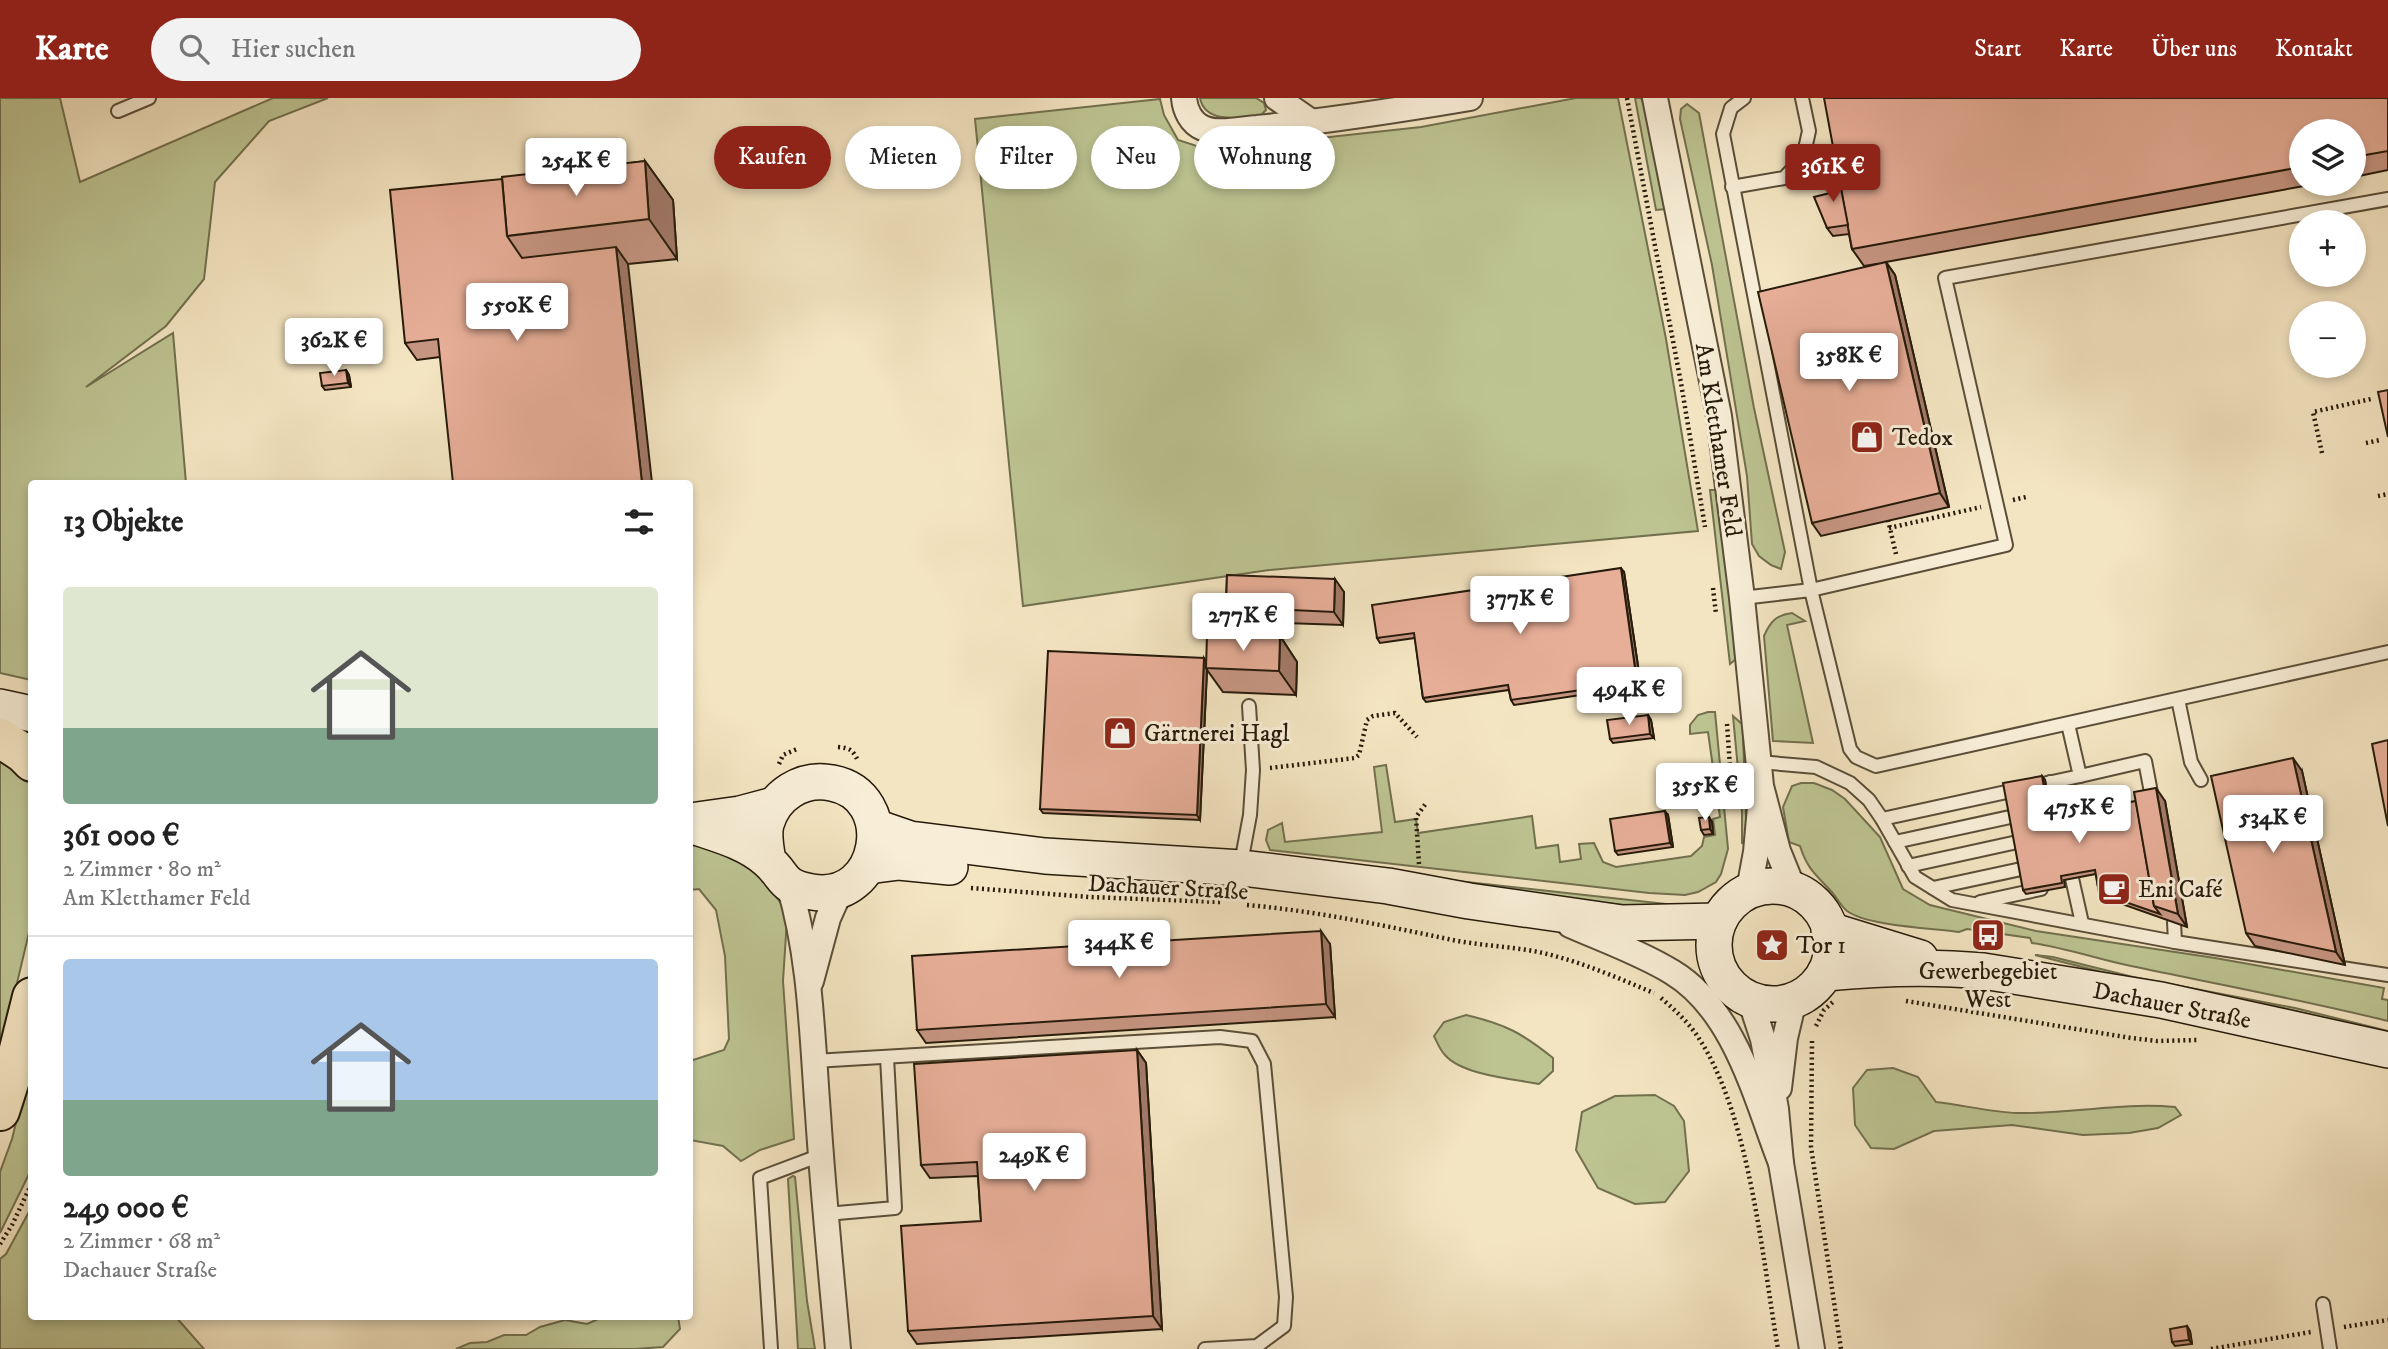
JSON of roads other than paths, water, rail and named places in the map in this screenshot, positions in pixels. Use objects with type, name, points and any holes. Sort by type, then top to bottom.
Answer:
[{"type":"highway","points":[[0,738],[28,758]]},
{"type":"highway","points":[[0,1111],[28,1013]]},
{"type":"street","points":[[1184,98],[1191,118],[1204,129],[1212,131],[1313,122],[1413,103],[1470,98]]},
{"type":"street","points":[[1277,98],[1313,122]]},
{"type":"street","name":"Am Kletthamer Feld","points":[[1655,98],[1719,416],[1742,598],[1760,774],[1778,851],[1793,888]]},
{"type":"street","points":[[0,707],[28,713]]},
{"type":"street","name":"Am Kletthamer Feld","points":[[1749,890],[1756,852],[1760,774]]},
{"type":"street","points":[[693,822],[774,805],[799,786],[830,783],[844,787],[864,804],[875,827],[873,854],[868,866],[852,883],[841,889],[816,893],[778,873],[736,841],[693,824]]},
{"type":"street","points":[[774,805],[765,825],[764,842],[797,915],[809,988],[838,1349]]},
{"type":"street","name":"Dachauer Straße","points":[[875,827],[910,839],[1239,879],[1377,905],[1469,901],[1622,923],[1681,924],[1719,921]]},
{"type":"street","name":"Dachauer Straße","points":[[868,866],[908,862],[1078,882],[1239,879]]},
{"type":"street","points":[[1763,886],[1793,888],[1815,905],[1829,930],[1832,986],[1812,988],[1794,1000],[1768,1004],[1750,999],[1727,982],[1715,956],[1714,939],[1719,921],[1731,904],[1749,890],[1763,886]]},
{"type":"street","points":[[809,988],[828,918],[841,889]]},
{"type":"street","points":[[1534,910],[1673,972],[1700,995],[1734,1043],[1781,1163]]},
{"type":"street","name":"Dachauer Straße","points":[[1622,923],[1715,956]]},
{"type":"street","name":"Dachauer Straße","points":[[1829,930],[1954,968],[2161,1000],[2388,1050]]},
{"type":"street","name":"Dachauer Straße","points":[[1832,986],[1863,969],[1954,968]]},
{"type":"street","points":[[1750,999],[1763,1038],[1776,1109],[1781,1163],[1812,1349]]},
{"type":"street","points":[[1776,1109],[1785,1038],[1794,1000]]},
{"type":"lane","points":[[118,111],[149,98]]},
{"type":"lane","points":[[1744,98],[1731,108],[1723,134],[1732,187],[1811,590],[1847,740],[1856,757],[1876,766],[1891,765],[2388,652]]},
{"type":"lane","points":[[1732,187],[1784,178],[1803,158],[1809,131],[1802,98]]},
{"type":"lane","points":[[1742,598],[1811,590],[2006,545],[1945,278],[2388,199]]},
{"type":"lane","points":[[2178,699],[2191,762],[2202,780]]},
{"type":"lane","points":[[1239,879],[1250,815],[1253,770],[1248,706]]},
{"type":"lane","points":[[2068,724],[2080,776]]},
{"type":"lane","points":[[1882,819],[2145,761],[2153,803]]},
{"type":"lane","points":[[1850,783],[1865,763]]},
{"type":"lane","points":[[1760,774],[1816,767],[1850,783],[1869,800],[1915,877],[1952,900],[2175,942],[2388,975]]},
{"type":"lane","points":[[2050,782],[2068,859],[2061,885],[2082,923]]},
{"type":"lane","points":[[1895,842],[2056,807]]},
{"type":"lane","points":[[1908,866],[2062,832]]},
{"type":"lane","points":[[1933,888],[2068,859]]},
{"type":"lane","points":[[1973,904],[2061,885]]},
{"type":"lane","points":[[2174,922],[2175,942]]},
{"type":"lane","points":[[814,1061],[1220,1037],[1252,1041],[1265,1064],[1286,1297],[1284,1326],[1257,1346],[1205,1349]]},
{"type":"lane","points":[[826,1213],[895,1208],[887,1057]]},
{"type":"lane","points":[[771,1349],[760,1178],[821,1156]]},
{"type":"lane","points":[[2323,1304],[2330,1349]]},
{"type":"place","name":"Tedox","points":[[1867,437]]},
{"type":"place","name":"Gärtnerei Hagl","points":[[1120,733]]},
{"type":"place","name":"Eni Café","points":[[2114,889]]},
{"type":"place","name":"Gewerbegebiet West","points":[[1988,935]]},
{"type":"place","name":"Tor 1","points":[[1772,945]]}]
